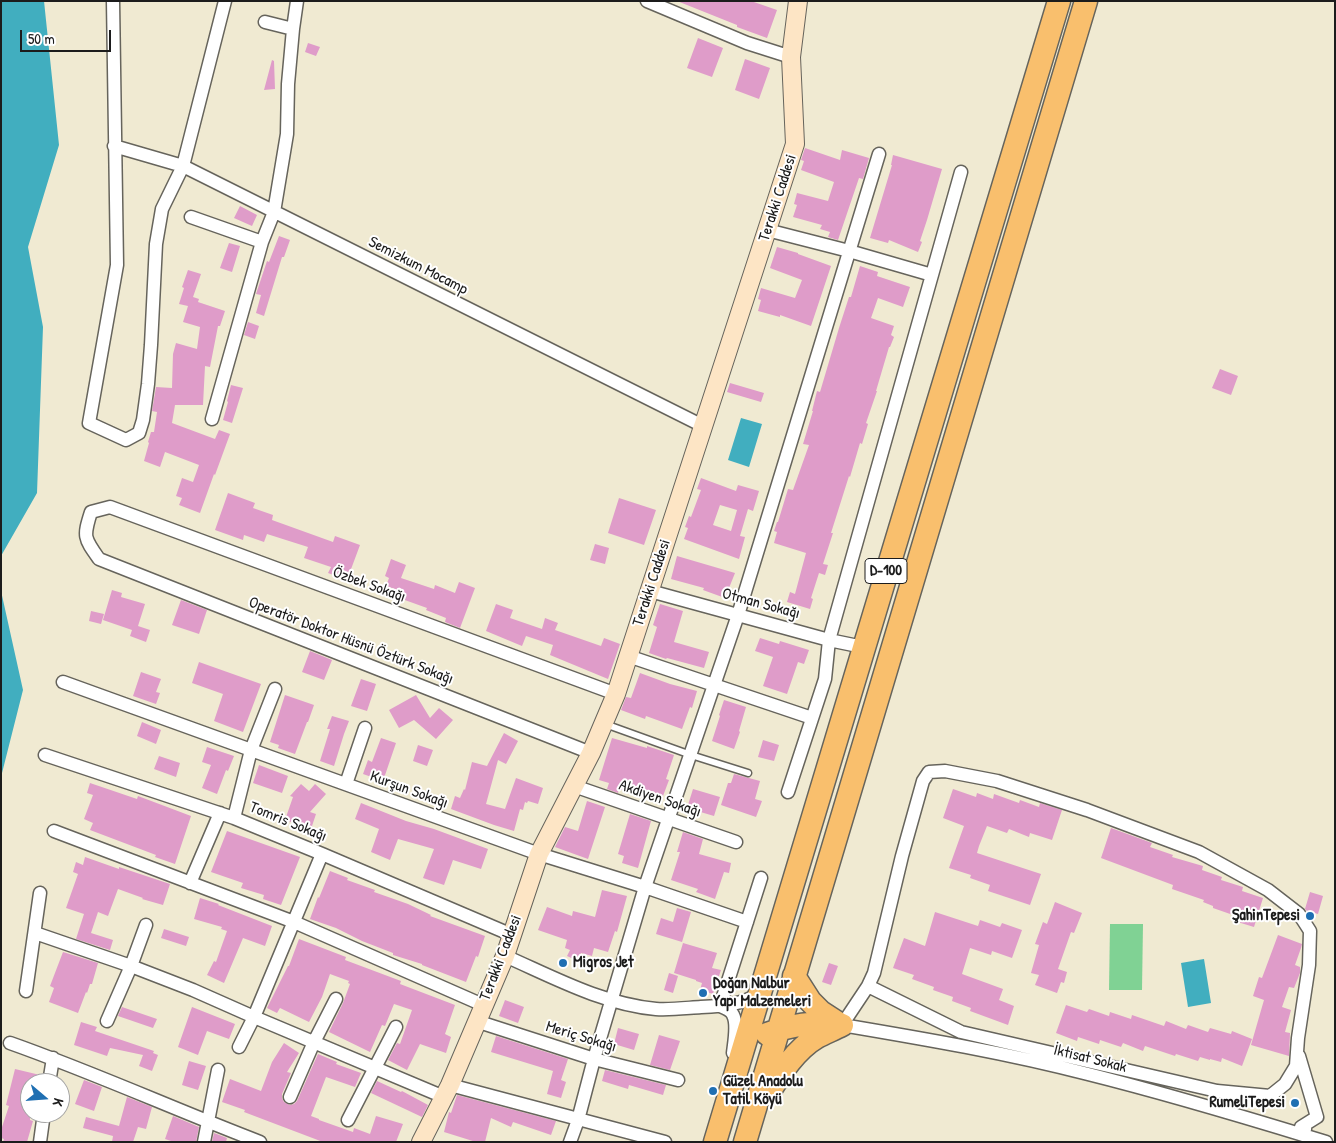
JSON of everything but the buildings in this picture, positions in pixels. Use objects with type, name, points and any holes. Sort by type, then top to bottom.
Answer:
[{"type":"highway","name":"D-100","points":[[715,1142],[1059,1]]},
{"type":"highway","name":"D-100","points":[[745,1142],[1086,1]]},
{"type":"highway","points":[[794,976],[810,1001],[821,1012],[842,1025]]},
{"type":"highway","points":[[744,1043],[778,1030],[800,1025],[816,1023],[842,1025]]},
{"type":"highway","points":[[752,1120],[785,1067],[816,1038],[842,1025]]},
{"type":"street","points":[[113,1],[116,265],[89,423],[126,440],[139,433],[143,420],[151,345],[156,244],[162,208],[183,166],[225,1]]},
{"type":"street","points":[[212,419],[262,242],[274,212],[287,134],[288,84],[297,1]]},
{"type":"street","points":[[647,1],[747,43],[791,57]]},
{"type":"street","name":"Terakki Caddesi","points":[[422,1142],[447,1091],[505,956],[539,854],[591,753],[616,694],[650,591],[795,144],[791,57],[798,1]]},
{"type":"street","points":[[264,22],[293,28]]},
{"type":"street","name":"Semizkum Mocamp","points":[[114,146],[183,166],[703,426]]},
{"type":"street","points":[[570,1142],[645,887],[738,615],[879,154]]},
{"type":"street","points":[[788,792],[825,678],[829,640],[961,172]]},
{"type":"street","points":[[191,216],[262,242]]},
{"type":"street","points":[[767,230],[932,275]]},
{"type":"street","name":"Operatör Doktor Hüsnü Öztürk Sokağı","points":[[110,507],[91,512],[86,530],[87,542],[99,559],[591,753]]},
{"type":"street","name":"Özbek Sokağı","points":[[110,507],[616,694]]},
{"type":"street","name":"Otman Sokağı","points":[[650,591],[829,640],[864,647]]},
{"type":"street","points":[[628,656],[812,718]]},
{"type":"street","name":"Kurşun Sokağı","points":[[63,682],[539,854],[645,887],[747,922]]},
{"type":"street","points":[[234,818],[251,750],[275,689]]},
{"type":"street","points":[[346,784],[365,728]]},
{"type":"street","name":"Tomris Sokağı","points":[[45,755],[234,818],[512,935]]},
{"type":"street","points":[[842,1025],[868,986],[874,972],[902,856],[923,781],[929,772],[945,771],[997,780],[1087,810],[1199,852],[1268,890],[1298,914],[1310,931],[1309,965],[1296,1066],[1285,1084],[1270,1096],[1217,1091],[961,1032],[868,986]]},
{"type":"street","name":"Akdiyen Sokağı","points":[[574,786],[736,842]]},
{"type":"street","points":[[190,883],[220,813]]},
{"type":"street","points":[[54,831],[294,922],[483,1005]]},
{"type":"street","points":[[239,1047],[254,1017],[322,854]]},
{"type":"street","points":[[720,1006],[761,878]]},
{"type":"street","points":[[26,991],[40,893]]},
{"type":"street","points":[[107,1020],[131,966],[146,925]]},
{"type":"street","points":[[35,933],[131,966],[193,990],[375,1068],[447,1091],[578,1120],[664,1142]]},
{"type":"street","points":[[505,956],[590,993],[634,1006],[657,1009],[720,1006],[744,1002],[760,993]]},
{"type":"street","points":[[290,1097],[314,1042],[336,999]]},
{"type":"street","points":[[720,1006],[729,1010],[734,1016],[736,1034],[730,1090]]},
{"type":"street","name":"Meriç Sokağı","points":[[476,1021],[594,1059],[678,1080]]},
{"type":"street","name":"İktisat Sokak","points":[[842,1025],[952,1044],[1088,1074],[1326,1142]]},
{"type":"street","points":[[348,1120],[396,1027]]},
{"type":"street","points":[[10,1043],[53,1058],[260,1142]]},
{"type":"street","points":[[1297,1051],[1317,1117],[1301,1127],[1305,1129],[1303,1135]]},
{"type":"street","points":[[51,1073],[53,1058]]},
{"type":"street","points":[[204,1142],[218,1070]]},
{"type":"street","points":[[40,1142],[43,1123]]},
{"type":"lane","points":[[603,724],[748,773]]},
{"type":"green space","points":[[1110,924],[1143,924],[1142,990],[1109,990]]},
{"type":"water","points":[[1,1],[44,1],[59,145],[28,247],[43,327],[37,493],[1,556]]},
{"type":"water","points":[[741,418],[762,424],[749,467],[728,460]]},
{"type":"water","points":[[1,591],[23,690],[1,777]]},
{"type":"water","points":[[1204,959],[1211,1003],[1188,1007],[1181,963]]},
{"type":"place","name":"ŞahinTepesi","points":[[1310,916]]},
{"type":"place","name":"Migros Jet","points":[[563,963]]},
{"type":"place","name":"Doğan Nalbur Yapı Malzemeleri","points":[[703,993]]},
{"type":"place","name":"Güzel Anadolu Tatil Köyü","points":[[713,1091]]},
{"type":"place","name":"RumeliTepesi","points":[[1295,1103]]}]
